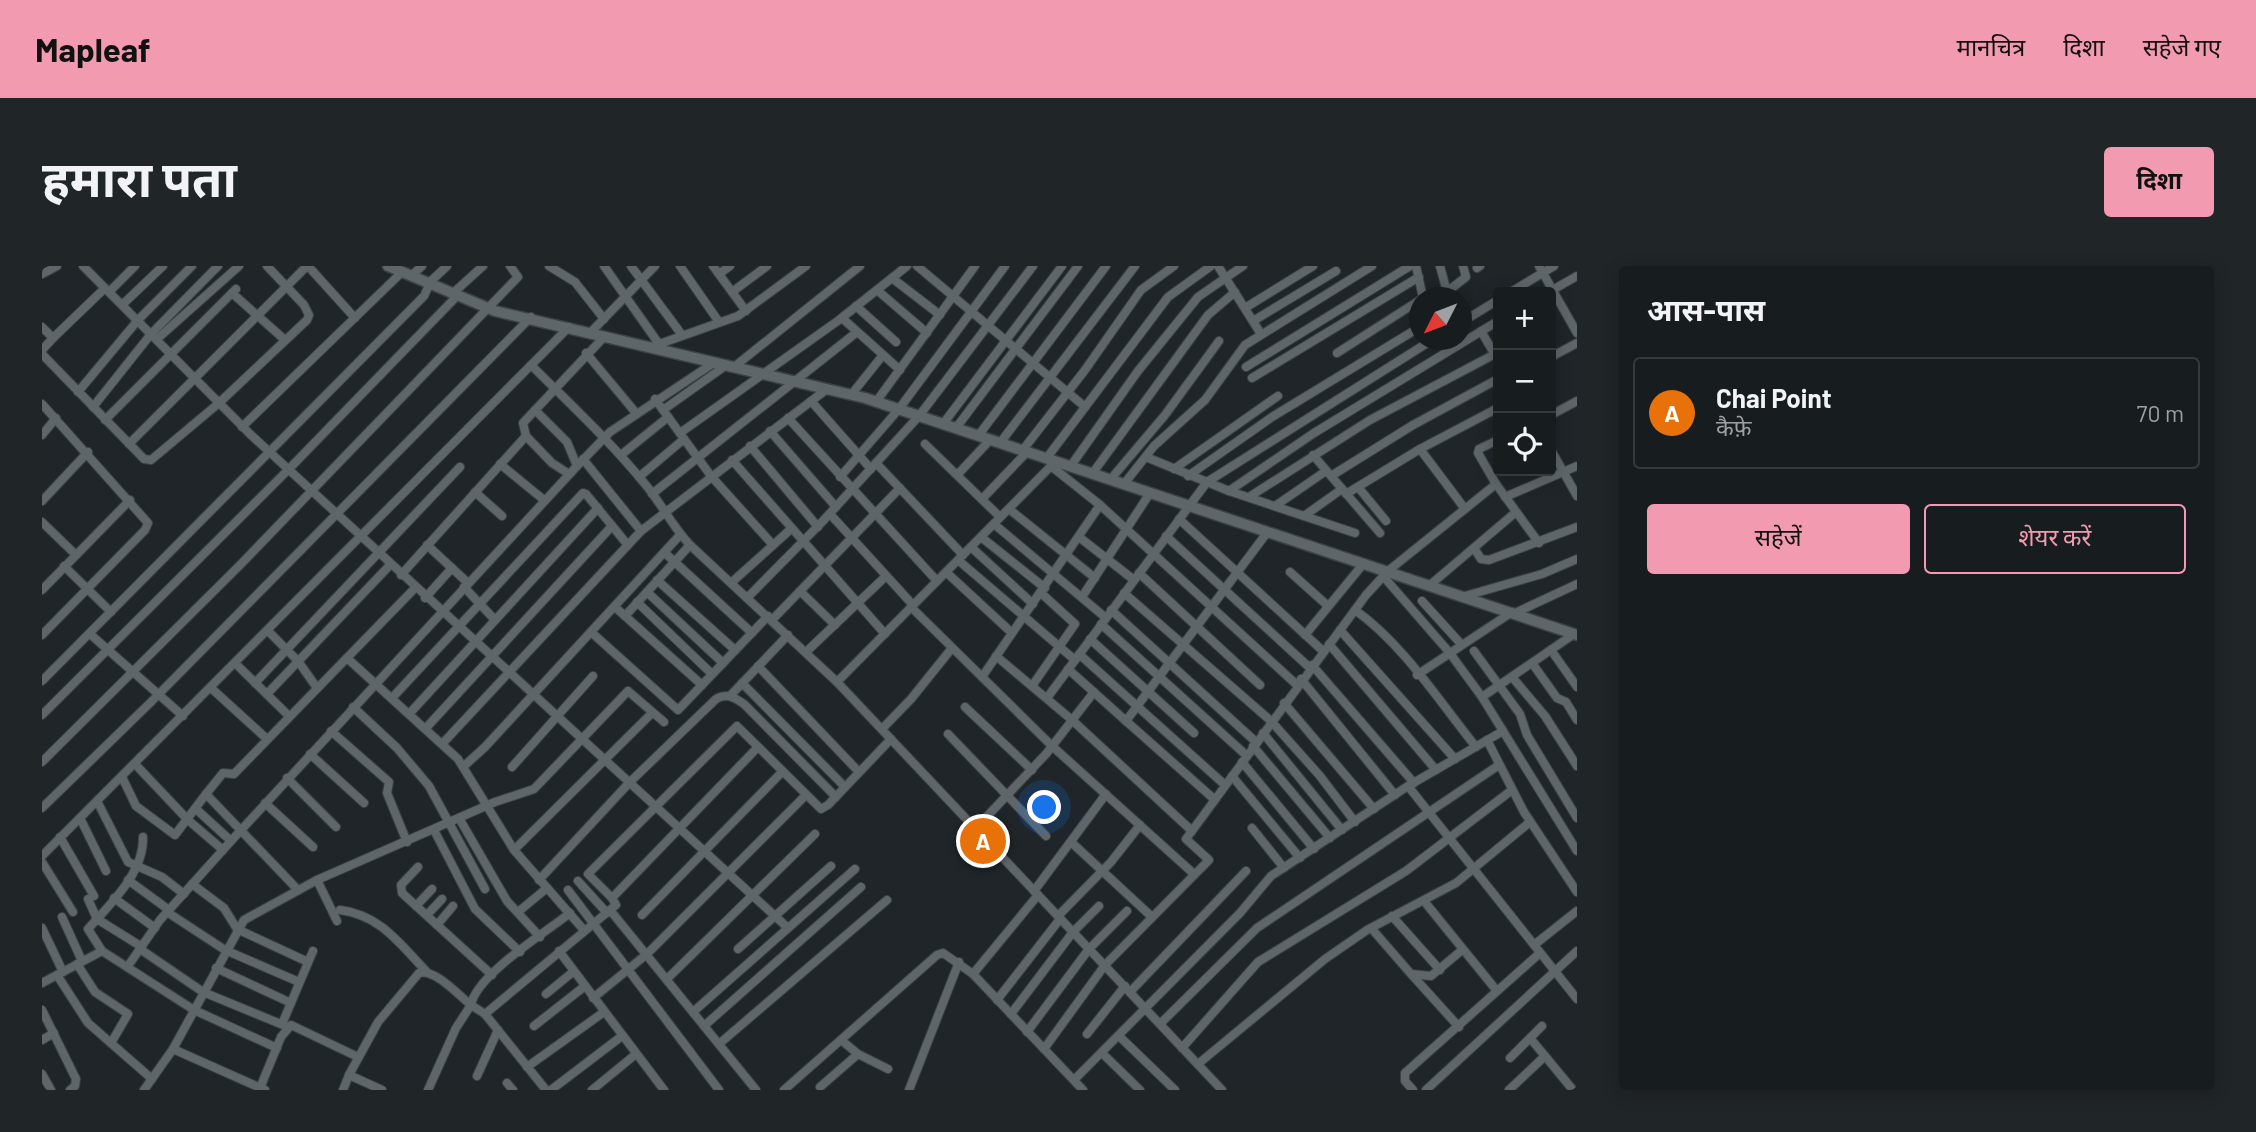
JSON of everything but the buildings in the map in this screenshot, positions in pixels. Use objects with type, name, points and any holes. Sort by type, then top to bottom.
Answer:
[{"type":"street","points":[[42,274],[57,266]]},
{"type":"street","points":[[83,266],[270,454],[788,928]]},
{"type":"street","points":[[122,304],[163,266]]},
{"type":"street","points":[[78,392],[138,320],[192,266]]},
{"type":"street","points":[[154,337],[239,266]]},
{"type":"street","points":[[133,267],[53,338],[42,352],[144,459],[151,460],[219,403],[309,315],[304,305],[267,266]]},
{"type":"street","points":[[129,444],[307,266],[355,318]]},
{"type":"street","points":[[242,427],[355,318],[399,270],[422,266]]},
{"type":"street","points":[[42,681],[270,454],[424,296],[428,285],[447,266]]},
{"type":"street","points":[[42,715],[288,470],[484,266]]},
{"type":"street","points":[[42,762],[134,673],[312,492],[518,277],[510,266]]},
{"type":"street","points":[[549,266],[575,282],[604,319]]},
{"type":"street","points":[[557,272],[566,266]]},
{"type":"street","points":[[604,266],[627,295],[655,345]]},
{"type":"street","points":[[631,266],[682,335]]},
{"type":"street","points":[[589,334],[655,266]]},
{"type":"street","points":[[680,266],[719,322]]},
{"type":"street","points":[[713,266],[746,311]]},
{"type":"street","points":[[719,274],[730,266]]},
{"type":"street","points":[[732,292],[767,266]]},
{"type":"street","points":[[655,345],[746,311],[806,266]]},
{"type":"street","points":[[621,455],[665,413],[730,367],[860,266]]},
{"type":"street","points":[[639,477],[682,436],[907,266]]},
{"type":"street","points":[[917,266],[1084,406]]},
{"type":"street","points":[[876,402],[975,266]]},
{"type":"street","points":[[841,477],[899,410],[1005,266]]},
{"type":"street","points":[[748,597],[818,527],[919,416],[1033,266]]},
{"type":"street","points":[[943,424],[1062,266]]},
{"type":"street","points":[[956,428],[1078,266]]},
{"type":"street","points":[[978,436],[1106,266]]},
{"type":"street","points":[[959,474],[995,442],[1049,378],[1135,266]]},
{"type":"street","points":[[983,498],[1025,452],[1142,290],[1174,266]]},
{"type":"street","points":[[837,682],[1009,509],[1051,462],[1084,406],[1168,297],[1211,266]]},
{"type":"street","points":[[1218,266],[1261,334]]},
{"type":"street","points":[[1070,467],[1119,397],[1198,297],[1243,266]]},
{"type":"street","points":[[1245,308],[1313,266]]},
{"type":"street","points":[[1124,484],[1146,457],[1205,400],[1245,345],[1372,266]]},
{"type":"street","points":[[1246,367],[1410,266]]},
{"type":"street","points":[[1416,266],[1420,287]]},
{"type":"street","points":[[1440,266],[1442,287]]},
{"type":"street","points":[[1453,287],[1466,276],[1463,266]]},
{"type":"street","points":[[1517,287],[1540,269],[1554,266]]},
{"type":"street","points":[[93,407],[217,267],[222,281]]},
{"type":"street","points":[[1540,269],[1549,287]]},
{"type":"street","points":[[399,270],[428,285],[487,308],[531,317],[589,334],[655,345],[712,364],[876,402],[1051,462],[1189,505],[1266,534],[1364,563],[1386,574],[1465,596],[1575,635]]},
{"type":"street","points":[[1253,321],[1336,271]]},
{"type":"street","points":[[1556,288],[1577,276]]},
{"type":"street","points":[[1252,378],[1419,277]]},
{"type":"street","points":[[892,278],[940,315]]},
{"type":"street","points":[[877,290],[927,333]]},
{"type":"street","points":[[106,420],[234,291],[285,340]]},
{"type":"street","points":[[1092,474],[1209,315],[1235,292]]},
{"type":"street","points":[[1556,299],[1577,332]]},
{"type":"street","points":[[1472,315],[1493,303]]},
{"type":"street","points":[[856,306],[896,342]]},
{"type":"street","points":[[1337,353],[1409,307]]},
{"type":"street","points":[[42,808],[158,695],[531,317]]},
{"type":"street","points":[[842,317],[900,370]]},
{"type":"street","points":[[1229,491],[1314,433],[1493,324]]},
{"type":"street","points":[[42,327],[53,338]]},
{"type":"street","points":[[42,856],[569,327]]},
{"type":"street","points":[[1481,331],[1493,352]]},
{"type":"street","points":[[652,494],[858,332]]},
{"type":"street","points":[[1188,476],[1272,417],[1409,333]]},
{"type":"street","points":[[569,474],[552,463],[526,436],[522,426],[586,353],[604,337]]},
{"type":"street","points":[[1111,480],[1165,415],[1219,341]]},
{"type":"street","points":[[1556,354],[1577,343]]},
{"type":"street","points":[[1047,698],[1207,482],[1416,350]]},
{"type":"street","points":[[586,353],[636,413]]},
{"type":"street","points":[[851,395],[883,355]]},
{"type":"street","points":[[1249,498],[1312,455],[1424,390],[1493,358]]},
{"type":"street","points":[[128,966],[168,911],[240,830],[580,462],[605,437],[636,413],[712,364]]},
{"type":"street","points":[[531,365],[621,455],[680,535],[837,682],[1222,1090]]},
{"type":"street","points":[[1275,506],[1493,382]]},
{"type":"street","points":[[443,743],[641,531],[827,389]]},
{"type":"street","points":[[1174,470],[1278,396]]},
{"type":"street","points":[[655,399],[711,476],[773,545]]},
{"type":"street","points":[[811,401],[859,456],[900,488],[960,558],[1024,618],[1060,648],[1077,657],[1225,785]]},
{"type":"street","points":[[1555,413],[1577,401]]},
{"type":"street","points":[[42,404],[131,500],[146,519],[147,527],[42,635]]},
{"type":"street","points":[[535,410],[567,442],[580,462],[641,531]]},
{"type":"street","points":[[1304,516],[1344,491],[1358,487],[1420,449],[1493,411]]},
{"type":"street","points":[[42,435],[56,418]]},
{"type":"street","points":[[788,418],[937,581]]},
{"type":"street","points":[[770,431],[852,538],[952,648],[1052,746],[1194,874]]},
{"type":"street","points":[[401,575],[526,436]]},
{"type":"street","points":[[1493,443],[1477,451],[1496,484],[1539,543]]},
{"type":"street","points":[[925,444],[959,474],[1000,517]]},
{"type":"street","points":[[750,446],[818,527]]},
{"type":"street","points":[[1420,449],[1465,509]]},
{"type":"street","points":[[42,500],[88,452]]},
{"type":"street","points":[[1312,455],[1380,533]]},
{"type":"street","points":[[1146,457],[1229,491],[1355,533]]},
{"type":"street","points":[[1556,459],[1577,496]]},
{"type":"street","points":[[732,460],[884,634]]},
{"type":"street","points":[[1051,462],[1212,609],[1299,682],[1395,795]]},
{"type":"street","points":[[500,464],[544,500]]},
{"type":"street","points":[[1505,497],[1577,466]]},
{"type":"street","points":[[256,683],[460,467]]},
{"type":"street","points":[[1489,473],[1493,471]]},
{"type":"street","points":[[1044,1049],[1104,965],[1209,860],[1186,839],[1299,682],[1355,610],[1386,574],[1496,484]]},
{"type":"street","points":[[1358,487],[1386,521]]},
{"type":"street","points":[[592,632],[678,710],[752,633],[877,514],[900,488]]},
{"type":"street","points":[[475,492],[502,516]]},
{"type":"street","points":[[1082,597],[1150,493]]},
{"type":"street","points":[[392,698],[581,494],[586,494],[627,544]]},
{"type":"street","points":[[42,590],[131,500]]},
{"type":"street","points":[[982,677],[1055,575],[1100,505]]},
{"type":"street","points":[[410,713],[598,508]]},
{"type":"street","points":[[1009,509],[1095,578]]},
{"type":"street","points":[[1430,585],[1516,512]]},
{"type":"street","points":[[1179,519],[1305,635],[1326,648],[1436,770]]},
{"type":"street","points":[[42,522],[76,555]]},
{"type":"street","points":[[993,524],[1106,617],[1169,664],[1255,744],[1331,838]]},
{"type":"street","points":[[426,728],[612,526]]},
{"type":"street","points":[[1474,548],[1482,559],[1489,560],[1577,527]]},
{"type":"street","points":[[732,582],[791,529]]},
{"type":"street","points":[[1126,721],[1266,534]]},
{"type":"street","points":[[463,767],[485,747],[680,535]]},
{"type":"street","points":[[1166,536],[1311,667],[1411,784],[1429,813],[1576,997]]},
{"type":"street","points":[[981,537],[1043,591],[1075,624],[1032,686]]},
{"type":"street","points":[[1079,537],[1107,559],[1136,576],[1260,685]]},
{"type":"street","points":[[427,545],[452,568],[478,603],[495,620]]},
{"type":"street","points":[[625,616],[690,545]]},
{"type":"street","points":[[971,547],[1033,604]]},
{"type":"street","points":[[665,553],[752,633]]},
{"type":"street","points":[[1465,596],[1542,574],[1577,559]]},
{"type":"street","points":[[1305,635],[1364,563]]},
{"type":"street","points":[[267,694],[390,565]]},
{"type":"street","points":[[64,566],[111,612]]},
{"type":"street","points":[[425,598],[452,568]]},
{"type":"street","points":[[946,572],[1013,633]]},
{"type":"street","points":[[1290,572],[1328,607]]},
{"type":"street","points":[[1386,574],[1482,696],[1577,851]]},
{"type":"street","points":[[806,652],[886,576]]},
{"type":"street","points":[[657,580],[735,650]]},
{"type":"street","points":[[1417,675],[1461,644],[1513,613],[1577,583]]},
{"type":"street","points":[[122,777],[136,806],[169,832],[178,834],[223,773],[234,774],[415,589]]},
{"type":"street","points":[[800,590],[835,625]]},
{"type":"street","points":[[647,592],[723,663]]},
{"type":"street","points":[[1124,593],[1271,721],[1320,776],[1354,822]]},
{"type":"street","points":[[1422,601],[1461,644]]},
{"type":"street","points":[[637,602],[712,674]]},
{"type":"street","points":[[615,607],[702,685]]},
{"type":"street","points":[[1355,610],[1382,633],[1476,747]]},
{"type":"street","points":[[1106,617],[1159,676],[1244,758],[1314,849]]},
{"type":"street","points":[[1340,630],[1455,759]]},
{"type":"street","points":[[268,631],[298,661],[317,688]]},
{"type":"street","points":[[90,634],[183,716]]},
{"type":"street","points":[[539,880],[629,783],[716,699],[730,696],[788,635]]},
{"type":"street","points":[[1482,696],[1575,635]]},
{"type":"street","points":[[1090,639],[1194,733]]},
{"type":"street","points":[[881,729],[952,648]]},
{"type":"street","points":[[1551,650],[1577,687]]},
{"type":"street","points":[[1474,651],[1520,714],[1527,735],[1577,818]]},
{"type":"street","points":[[996,656],[1072,720],[1192,831]]},
{"type":"street","points":[[347,658],[443,743],[463,767],[514,850],[583,929]]},
{"type":"street","points":[[1532,663],[1557,698],[1566,702],[1577,720]]},
{"type":"street","points":[[236,664],[289,716]]},
{"type":"street","points":[[758,666],[859,772]]},
{"type":"street","points":[[1068,669],[1214,799]]},
{"type":"street","points":[[512,766],[593,676]]},
{"type":"street","points":[[1512,677],[1545,716],[1577,766]]},
{"type":"street","points":[[742,683],[845,787]]},
{"type":"street","points":[[211,688],[267,739]]},
{"type":"street","points":[[144,1090],[173,1049],[237,929],[256,911],[317,880],[487,806],[534,789],[628,691],[664,722]]},
{"type":"street","points":[[975,828],[1032,770],[1094,692]]},
{"type":"street","points":[[730,696],[744,704],[836,797]]},
{"type":"street","points":[[1284,703],[1374,809]]},
{"type":"street","points":[[353,707],[417,769],[485,889]]},
{"type":"street","points":[[965,707],[1032,770]]},
{"type":"street","points":[[514,850],[652,713]]},
{"type":"street","points":[[557,899],[588,874],[737,726],[781,773],[821,808],[836,797],[891,739]]},
{"type":"street","points":[[331,731],[389,782],[387,793],[407,842]]},
{"type":"street","points":[[1074,1080],[1240,913],[1271,876],[1411,784],[1503,731]]},
{"type":"street","points":[[1263,733],[1342,830]]},
{"type":"street","points":[[948,734],[1046,836]]},
{"type":"street","points":[[1487,740],[1530,822],[1577,892]]},
{"type":"street","points":[[611,898],[758,747]]},
{"type":"street","points":[[310,754],[364,803]]},
{"type":"street","points":[[135,764],[188,820],[223,850]]},
{"type":"street","points":[[1160,1024],[1257,928],[1499,765]]},
{"type":"street","points":[[642,915],[781,773]]},
{"type":"street","points":[[1232,776],[1300,858]]},
{"type":"street","points":[[287,778],[336,827]]},
{"type":"street","points":[[1182,1048],[1258,962],[1406,871],[1512,790]]},
{"type":"street","points":[[206,794],[298,890]]},
{"type":"street","points":[[973,974],[1036,893],[1106,794]]},
{"type":"street","points":[[593,998],[647,954],[806,795]]},
{"type":"street","points":[[97,801],[128,862],[162,877],[184,894]]},
{"type":"street","points":[[265,803],[313,847]]},
{"type":"street","points":[[196,809],[231,841]]},
{"type":"street","points":[[79,818],[106,871]]},
{"type":"street","points":[[459,818],[498,887],[540,937]]},
{"type":"street","points":[[1198,1064],[1325,959],[1392,916],[1456,883],[1530,822]]},
{"type":"street","points":[[997,1000],[1059,917],[1102,872],[1140,825]]},
{"type":"street","points":[[1252,828],[1284,868]]},
{"type":"street","points":[[434,830],[475,909],[520,953]]},
{"type":"street","points":[[667,979],[815,834]]},
{"type":"street","points":[[144,836],[144,852],[138,867],[89,930],[102,951],[194,1010],[277,1048]]},
{"type":"street","points":[[60,837],[91,898],[97,919],[203,992],[358,1057]]},
{"type":"street","points":[[1071,842],[1152,918]]},
{"type":"street","points":[[42,862],[73,912]]},
{"type":"street","points":[[738,949],[831,866]]},
{"type":"street","points":[[418,867],[400,888],[492,975]]},
{"type":"street","points":[[693,1012],[855,869]]},
{"type":"street","points":[[1087,1034],[1127,989],[1246,871]]},
{"type":"street","points":[[485,1014],[617,903],[588,874]]},
{"type":"street","points":[[128,880],[225,950],[299,982]]},
{"type":"street","points":[[317,880],[337,921]]},
{"type":"street","points":[[578,881],[647,954],[754,1089]]},
{"type":"street","points":[[192,884],[224,908],[237,929],[308,962]]},
{"type":"street","points":[[704,1026],[861,887]]},
{"type":"street","points":[[518,912],[547,888]]},
{"type":"street","points":[[416,906],[432,889]]},
{"type":"street","points":[[568,890],[595,922],[719,1090]]},
{"type":"street","points":[[114,898],[155,928]]},
{"type":"street","points":[[427,915],[442,899]]},
{"type":"street","points":[[719,1044],[887,900]]},
{"type":"street","points":[[1424,901],[1497,991]]},
{"type":"street","points":[[437,925],[453,906]]},
{"type":"street","points":[[1011,1014],[1073,932],[1099,906]]},
{"type":"street","points":[[340,910],[365,916],[383,925],[426,971],[485,1014],[546,1090]]},
{"type":"street","points":[[1027,1032],[1089,949],[1127,911]]},
{"type":"street","points":[[1413,1090],[1405,1081],[1405,1073],[1459,1027],[1577,911]]},
{"type":"street","points":[[428,1090],[476,990],[570,913]]},
{"type":"street","points":[[1392,916],[1440,970]]},
{"type":"street","points":[[62,917],[95,992],[128,1014],[111,1043]]},
{"type":"street","points":[[42,928],[60,974],[88,1023],[152,1079]]},
{"type":"street","points":[[1372,929],[1459,1027]]},
{"type":"street","points":[[1411,974],[1426,976],[1440,970],[1462,950]]},
{"type":"street","points":[[42,983],[102,951]]},
{"type":"street","points":[[173,1049],[263,1089],[291,1003],[313,951]]},
{"type":"street","points":[[559,951],[664,1090]]},
{"type":"street","points":[[1426,1090],[1577,951]]},
{"type":"street","points":[[784,1090],[937,955],[943,953],[973,974],[1083,1090]]},
{"type":"street","points":[[909,1090],[958,962]]},
{"type":"street","points":[[216,968],[291,1003]]},
{"type":"street","points":[[343,1090],[358,1057],[379,1022],[409,982],[419,973],[426,971]]},
{"type":"street","points":[[546,994],[574,971]]},
{"type":"street","points":[[534,1026],[585,986]]},
{"type":"street","points":[[42,1010],[76,1079],[75,1086],[70,1090]]},
{"type":"street","points":[[527,1067],[604,1012]]},
{"type":"street","points":[[1510,1058],[1542,1026]]},
{"type":"street","points":[[477,1076],[498,1030]]},
{"type":"street","points":[[42,1040],[54,1033]]},
{"type":"street","points":[[551,1090],[622,1036]]},
{"type":"street","points":[[1119,1036],[1175,1090]]},
{"type":"street","points":[[1530,1038],[1573,1090]]},
{"type":"street","points":[[841,1040],[858,1054],[888,1069]]},
{"type":"street","points":[[1102,1052],[1140,1090]]},
{"type":"street","points":[[592,1090],[636,1054]]},
{"type":"street","points":[[820,1087],[858,1054]]},
{"type":"street","points":[[1509,1090],[1545,1056]]},
{"type":"street","points":[[42,1074],[51,1090]]},
{"type":"street","points":[[349,1075],[382,1090]]},
{"type":"place","name":"Chai Point","points":[[983,841]]}]
